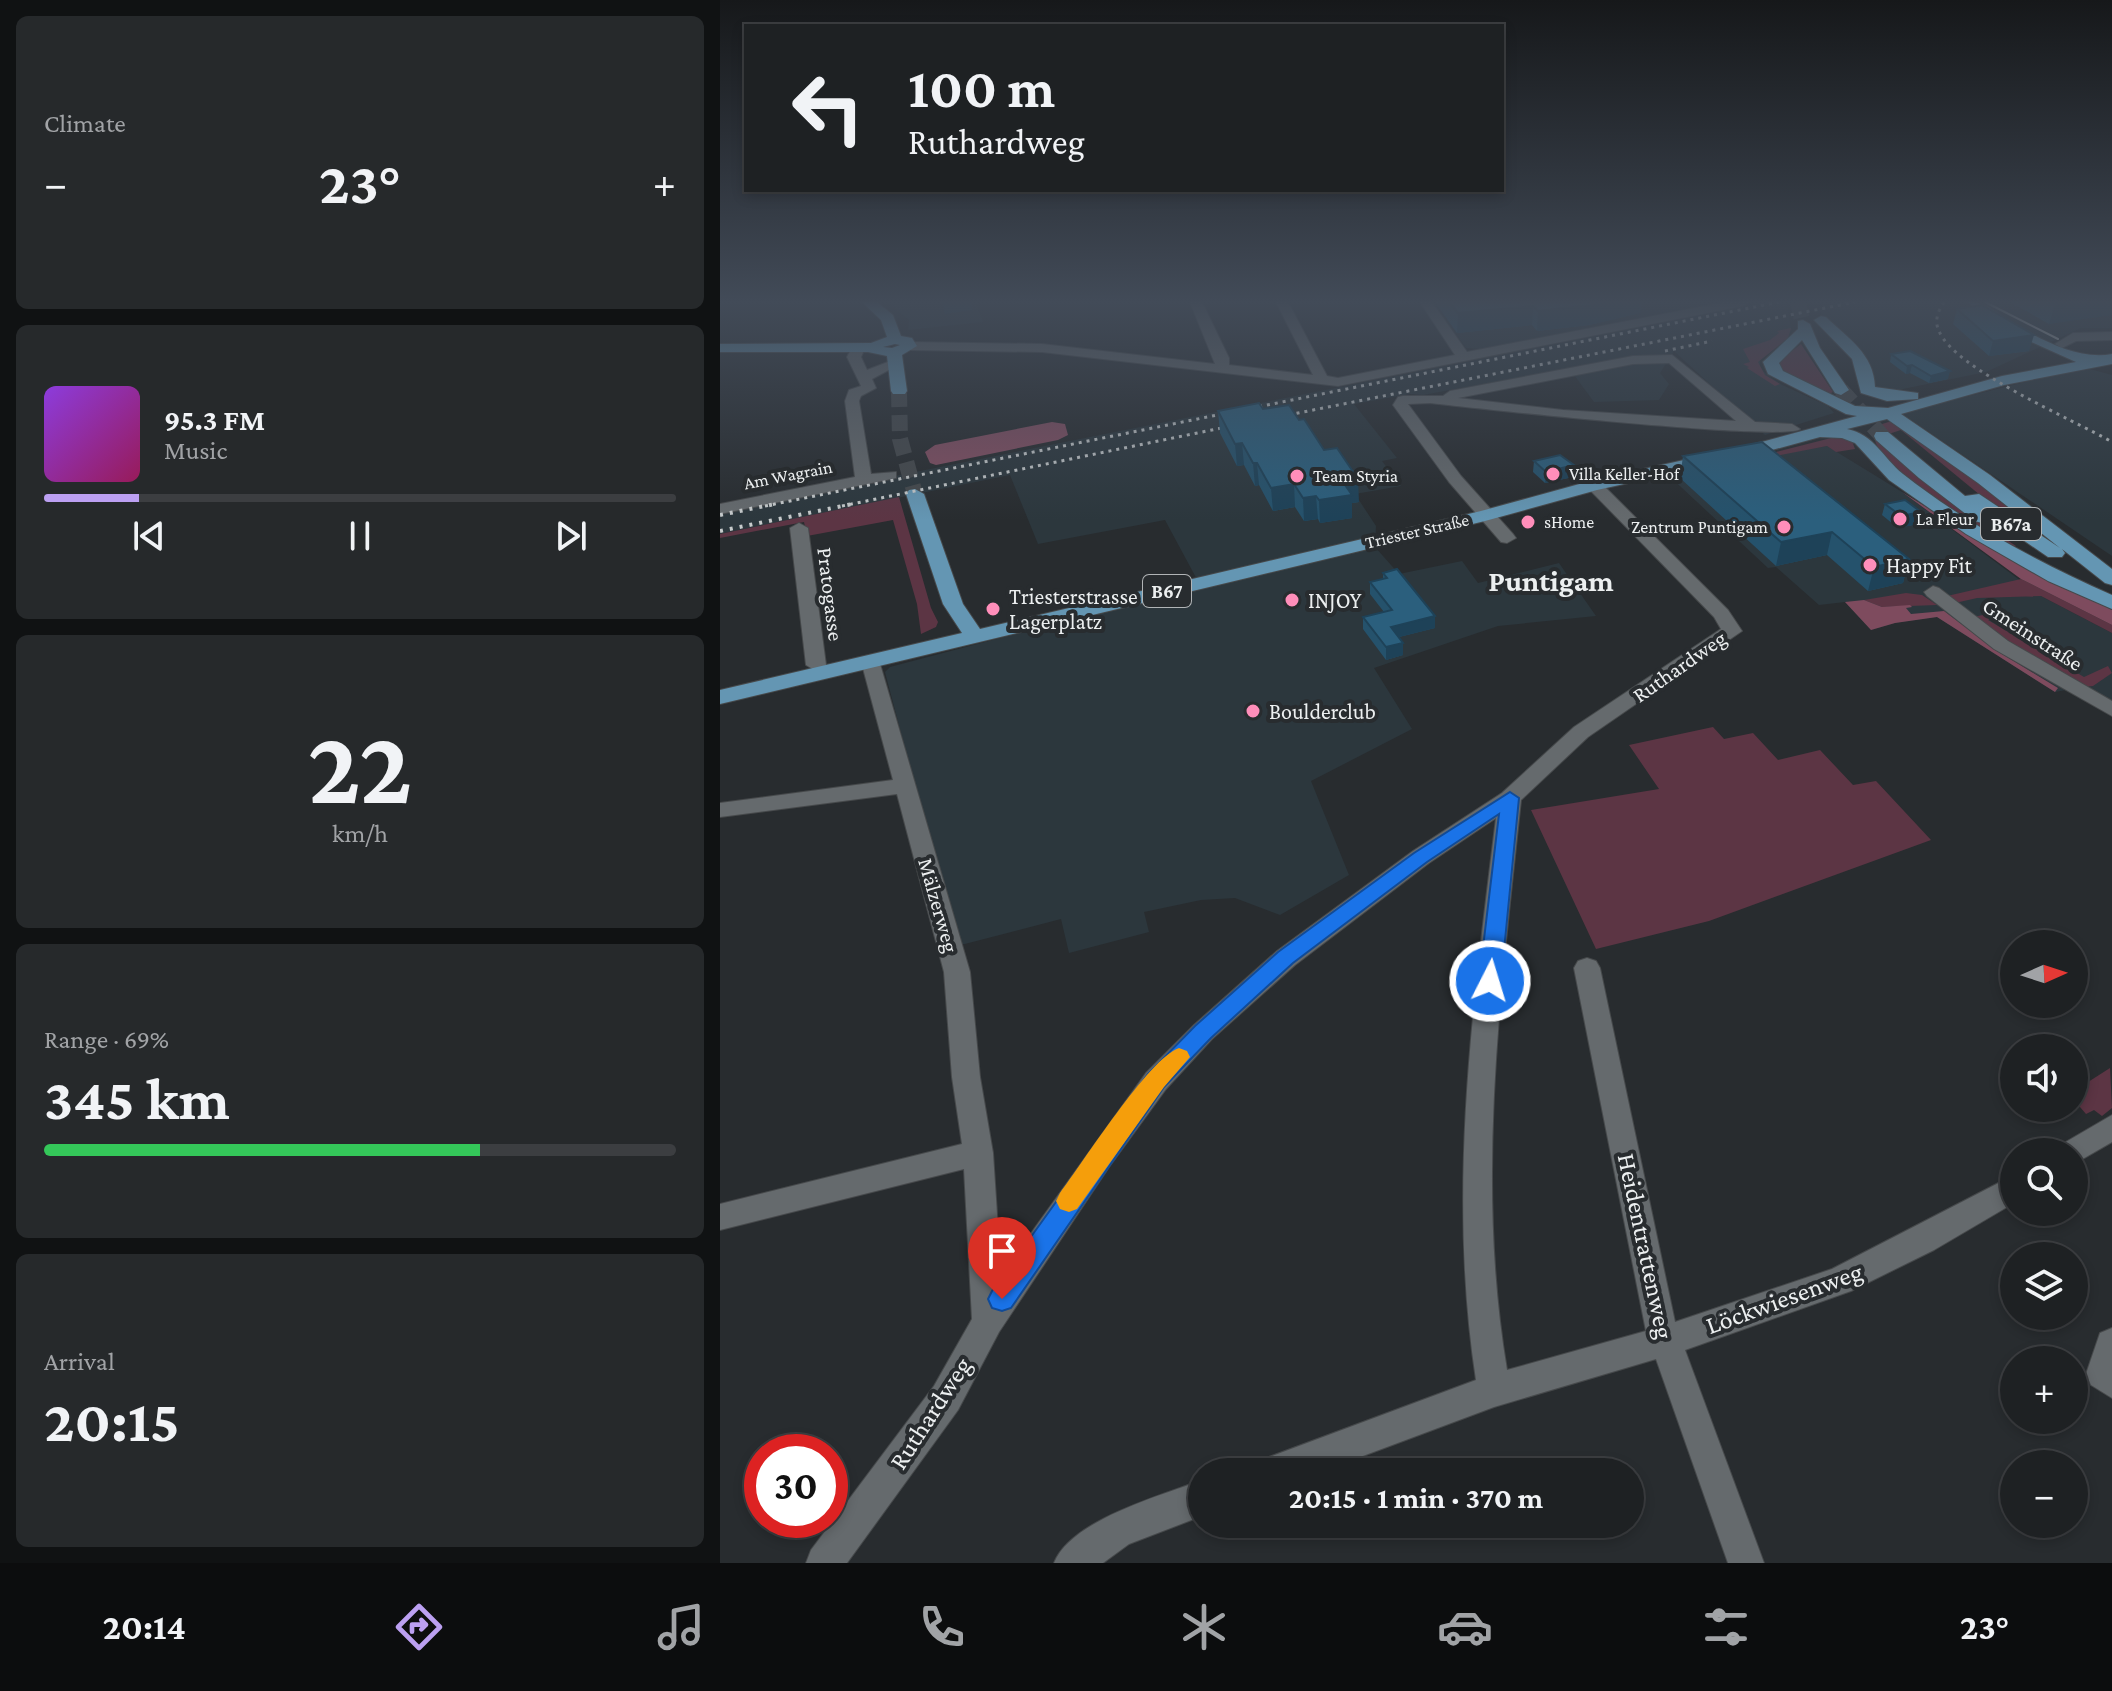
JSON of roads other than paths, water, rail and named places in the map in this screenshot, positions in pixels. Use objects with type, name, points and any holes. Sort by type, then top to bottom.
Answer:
[{"type":"main road","points":[[899,375],[899,391]]},
{"type":"main road","points":[[1779,375],[1867,412],[1984,479],[2112,579]]},
{"type":"main road","points":[[1845,375],[1882,437],[1885,467],[1923,497],[2022,558],[2112,601]]},
{"type":"main road","points":[[1854,389],[1864,375]]},
{"type":"main road","name":"Triester Straße","points":[[1482,510],[1798,433],[1912,396],[2012,375]]},
{"type":"main road","name":"Triester Straße","points":[[1867,412],[2026,375]]},
{"type":"main road","points":[[1854,389],[1887,396],[1912,396]]},
{"type":"main road","points":[[1798,433],[1882,437]]},
{"type":"main road","name":"Triester Straße","points":[[720,697],[1798,433]]},
{"type":"main road","name":"B67a","points":[[1882,437],[2112,588]]},
{"type":"main road","name":"B67a","points":[[1911,455],[2023,546],[2112,601]]},
{"type":"main road","points":[[915,494],[953,604],[973,633]]},
{"type":"main road","name":"Triester Straße","points":[[720,686],[973,633]]},
{"type":"street","points":[[1266,375],[1319,382],[1378,375]]},
{"type":"street","points":[[1319,382],[1320,375]]},
{"type":"street","points":[[1430,399],[1555,375]]},
{"type":"street","points":[[1691,375],[1752,427]]},
{"type":"street","name":"Am Wagrain","points":[[864,480],[852,401],[854,393],[869,388],[866,376]]},
{"type":"street","points":[[1507,538],[1400,405],[1403,400],[1430,399],[1563,414],[1798,433]]},
{"type":"street","name":"Am Wagrain","points":[[720,509],[890,475]]},
{"type":"street","name":"Ruthardweg","points":[[824,1563],[946,1398],[988,1321],[1119,1130],[1156,1081],[1203,1032],[1286,958],[1421,857],[1510,798],[1581,732],[1732,631],[1721,614],[1594,485]]},
{"type":"street","name":"Pratogasse","points":[[799,528],[816,665]]},
{"type":"street","name":"Gmeinstraße","points":[[1933,592],[2001,645],[2112,710]]},
{"type":"street","name":"Mälzerweg","points":[[871,661],[955,959],[966,1077],[978,1153],[988,1321]]},
{"type":"street","points":[[720,810],[904,786]]},
{"type":"street","points":[[1494,1390],[1480,1281],[1478,1135],[1493,949],[1510,798]]},
{"type":"street","name":"Heidentrattenweg","points":[[1587,968],[1658,1320],[1746,1563]]},
{"type":"street","points":[[2088,1143],[2112,1127]]},
{"type":"street","points":[[720,1217],[978,1153]]},
{"type":"street","name":"Löckwiesenweg","points":[[1311,1458],[1494,1390],[1665,1341],[1840,1281],[1923,1240],[2000,1196]]},
{"type":"street","points":[[2112,1344],[2103,1374],[2112,1382]]},
{"type":"street","points":[[1072,1563],[1117,1531],[1188,1503]]},
{"type":"tunnel","points":[[1841,390],[1882,436]]},
{"type":"tunnel","points":[[899,391],[900,439],[915,494]]},
{"type":"railway","points":[[765,506],[1416,375]]},
{"type":"railway","points":[[1273,418],[1489,375]]},
{"type":"railway","points":[[1987,375],[2112,442]]},
{"type":"railway","points":[[842,506],[1241,424]]},
{"type":"railway","points":[[765,506],[775,504]]},
{"type":"railway","points":[[720,531],[852,504]]},
{"type":"railway","points":[[720,515],[765,506]]},
{"type":"place","name":"Villa Keller-Hof","points":[[1553,474]]},
{"type":"place","name":"Team Styria","points":[[1297,476]]},
{"type":"place","name":"La Fleur","points":[[1900,519]]},
{"type":"place","name":"sHome","points":[[1528,522]]},
{"type":"place","name":"Zentrum Puntigam","points":[[1784,527]]},
{"type":"place","name":"Happy Fit","points":[[1870,565]]},
{"type":"place","name":"INJOY","points":[[1292,600]]},
{"type":"place","name":"Triesterstrasse Lagerplatz","points":[[993,609]]},
{"type":"place","name":"Boulderclub","points":[[1253,711]]},
{"type":"district","name":"Puntigam","points":[[1551,581]]}]
